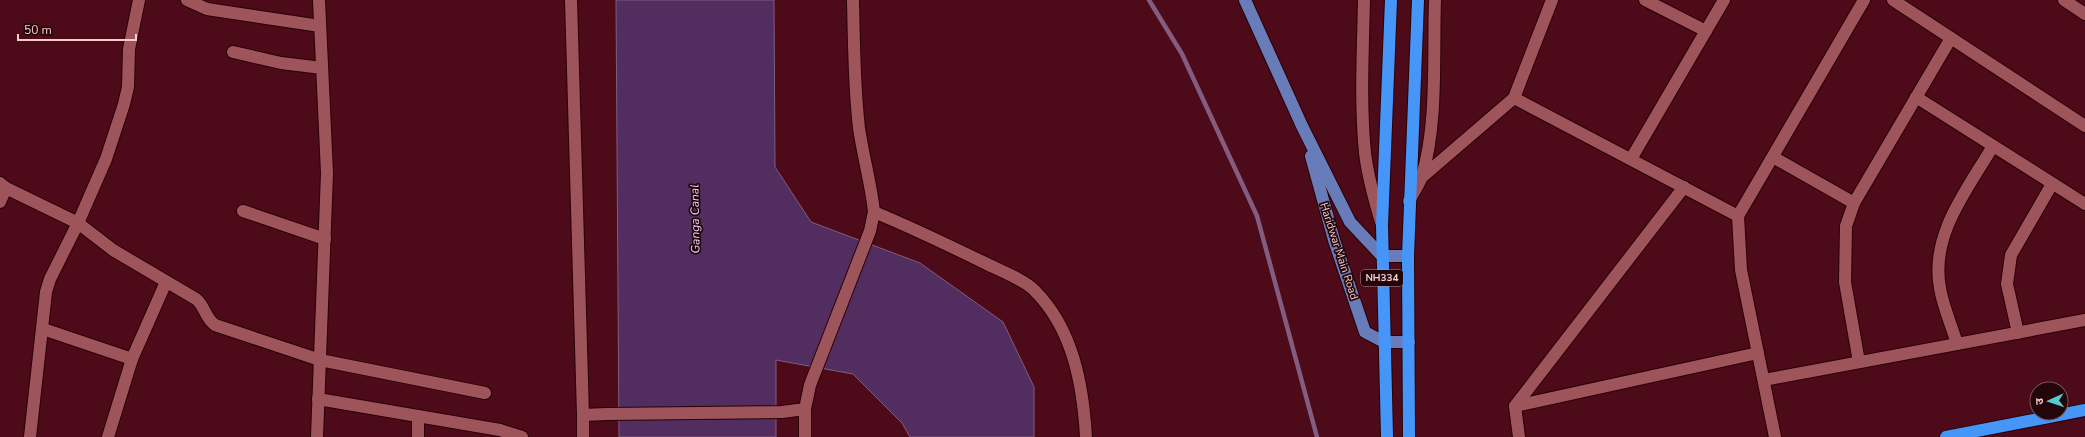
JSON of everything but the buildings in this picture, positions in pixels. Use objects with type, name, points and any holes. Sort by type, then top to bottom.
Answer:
[{"type":"highway","name":"NH334","points":[[1387,437],[1382,225],[1385,119],[1391,0]]},
{"type":"highway","name":"NH334","points":[[1410,436],[1408,256],[1409,201],[1418,0]]},
{"type":"highway","points":[[1946,437],[2085,410]]},
{"type":"main road","name":"Haridwar Main Road","points":[[1245,0],[1302,126],[1350,222],[1382,256]]},
{"type":"main road","name":"Haridwar Main Road","points":[[1302,126],[1334,240],[1365,332],[1384,342],[1409,342]]},
{"type":"main road","points":[[1382,256],[1408,256]]},
{"type":"street","points":[[30,437],[45,301],[50,279],[78,223],[106,159],[124,104],[128,87],[129,49],[139,0]]},
{"type":"street","points":[[187,0],[207,9],[320,26]]},
{"type":"street","points":[[317,437],[327,173],[319,0]]},
{"type":"street","points":[[571,0],[583,437]]},
{"type":"street","points":[[805,437],[805,409],[810,385],[870,231],[874,212],[870,180],[860,130],[855,79],[853,0]]},
{"type":"street","points":[[1364,0],[1362,90],[1365,153],[1372,191],[1382,225]]},
{"type":"street","points":[[1409,201],[1421,178],[1427,156],[1432,119],[1435,0]]},
{"type":"street","points":[[1421,178],[1514,98],[1552,0]]},
{"type":"street","points":[[1645,0],[1706,31]]},
{"type":"street","points":[[1631,160],[1724,0]]},
{"type":"street","points":[[1775,437],[1741,270],[1738,216],[1864,0]]},
{"type":"street","points":[[1893,0],[2085,126]]},
{"type":"street","points":[[2064,0],[2085,14]]},
{"type":"street","points":[[1859,362],[1845,282],[1846,226],[1854,203],[1951,38]]},
{"type":"street","points":[[233,52],[280,63],[322,68]]},
{"type":"street","points":[[1916,97],[2085,204]]},
{"type":"street","points":[[1514,98],[1738,216]]},
{"type":"street","points":[[1957,344],[1940,289],[1938,256],[1948,222],[1993,146]]},
{"type":"street","points":[[1773,157],[1854,203]]},
{"type":"street","points":[[2018,333],[2007,284],[2011,255],[2052,184]]},
{"type":"street","points":[[0,202],[3,186],[78,223],[113,250],[202,304],[209,319],[215,325],[320,360],[485,392]]},
{"type":"street","points":[[1519,437],[1515,406],[1684,188]]},
{"type":"street","points":[[243,211],[325,239]]},
{"type":"street","points":[[874,212],[908,226],[997,269],[1034,290],[1056,316],[1078,369],[1086,437]]},
{"type":"street","points":[[108,437],[132,358],[166,282]]},
{"type":"street","points":[[1764,380],[2085,320]]},
{"type":"street","points":[[43,329],[132,358]]},
{"type":"street","points":[[1515,406],[1758,352]]},
{"type":"street","points":[[318,400],[500,430],[522,437]]},
{"type":"street","points":[[583,416],[607,414],[782,412],[805,409]]},
{"type":"street","points":[[418,416],[418,437]]},
{"type":"water","name":"Ganga Canal","points":[[616,0],[774,0],[775,167],[811,222],[920,263],[1003,322],[1034,387],[1034,437],[910,437],[902,423],[853,374],[776,360],[776,437],[619,437]]},
{"type":"waterway","points":[[1149,0],[1182,54],[1257,216],[1317,437]]}]
